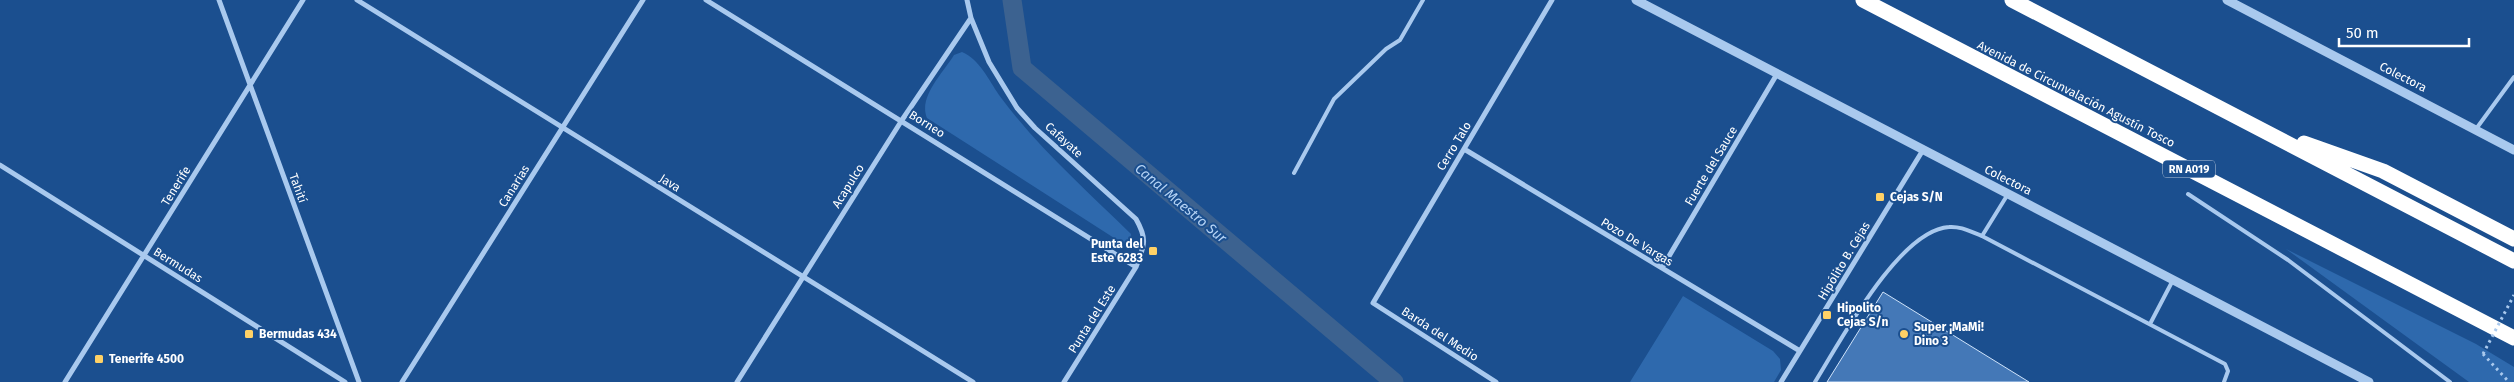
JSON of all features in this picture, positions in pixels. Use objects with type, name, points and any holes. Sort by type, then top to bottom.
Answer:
[{"type":"highway","name":"Avenida de Circunvalación Agustín Tosco","points":[[1863,0],[2514,338]]},
{"type":"highway","points":[[2012,0],[2514,261]]},
{"type":"highway","points":[[2246,121],[2383,171],[2514,239]]},
{"type":"street","name":"Tahití","points":[[219,0],[359,382]]},
{"type":"street","name":"Tenerife","points":[[66,382],[303,0]]},
{"type":"street","name":"Java","points":[[357,0],[973,382]]},
{"type":"street","name":"Canarias","points":[[402,382],[643,0]]},
{"type":"street","name":"Borneo","points":[[706,0],[1136,267]]},
{"type":"street","points":[[967,0],[971,18]]},
{"type":"street","name":"Cerro Talo","points":[[1373,303],[1552,0]]},
{"type":"street","name":"Colectora","points":[[1636,0],[2369,382]]},
{"type":"street","name":"Colectora","points":[[2227,0],[2514,150]]},
{"type":"street","name":"Acapulco","points":[[737,382],[902,120],[971,18]]},
{"type":"street","name":"Cafayate","points":[[971,18],[989,62],[1016,108],[1035,128],[1136,219],[1144,233],[1144,247],[1136,267]]},
{"type":"street","name":"Fuerte del Sauce","points":[[1662,268],[1777,74]]},
{"type":"street","name":"Pozo De Vargas","points":[[1464,150],[1800,351]]},
{"type":"street","name":"Hipólito B. Cejas","points":[[1781,382],[1923,150]]},
{"type":"street","name":"Bermudas","points":[[0,164],[345,382]]},
{"type":"street","name":"Punta del Este","points":[[1064,382],[1136,267]]},
{"type":"street","name":"Barda del Medio","points":[[1373,303],[1496,382]]},
{"type":"lane","points":[[1294,173],[1334,99],[1386,49],[1400,40],[1423,0]]},
{"type":"lane","points":[[2476,129],[2514,77]]},
{"type":"lane","points":[[1982,236],[2008,194]]},
{"type":"lane","points":[[2188,194],[2288,260],[2450,382]]},
{"type":"lane","points":[[1815,382],[1870,295],[1891,267],[1917,241],[1936,230],[1948,227],[1960,228],[1982,236],[2225,364],[2228,376],[2224,382]]},
{"type":"lane","points":[[2150,324],[2174,280]]},
{"type":"path","points":[[2509,382],[2483,354],[2514,294]]},
{"type":"shaded area","points":[[962,52],[979,65],[999,95],[1029,132],[1131,234],[1130,242],[1125,245],[927,118],[926,102],[933,85],[954,55]]},
{"type":"shaded area","points":[[2286,249],[2476,344],[2514,367],[2514,382],[2469,382]]},
{"type":"shaded area","points":[[1683,296],[1773,351],[1780,359],[1781,370],[1774,382],[1630,382]]},
{"type":"building","name":"Super ¡MaMi! Dino 3","points":[[1883,292],[2029,382],[1827,382]]},
{"type":"waterway","name":"Canal Maestro Sur","points":[[1012,0],[1022,68],[1394,382]]},
{"type":"place","name":"Cejas S/N","points":[[1880,197]]},
{"type":"place","name":"Punta del Este 6283","points":[[1153,251]]},
{"type":"place","name":"Hipolito Cejas S/n","points":[[1827,315]]},
{"type":"place","name":"Bermudas 434","points":[[249,334]]},
{"type":"place","name":"Super ¡MaMi! Dino 3","points":[[1904,334]]},
{"type":"place","name":"Tenerife 4500","points":[[99,359]]}]
